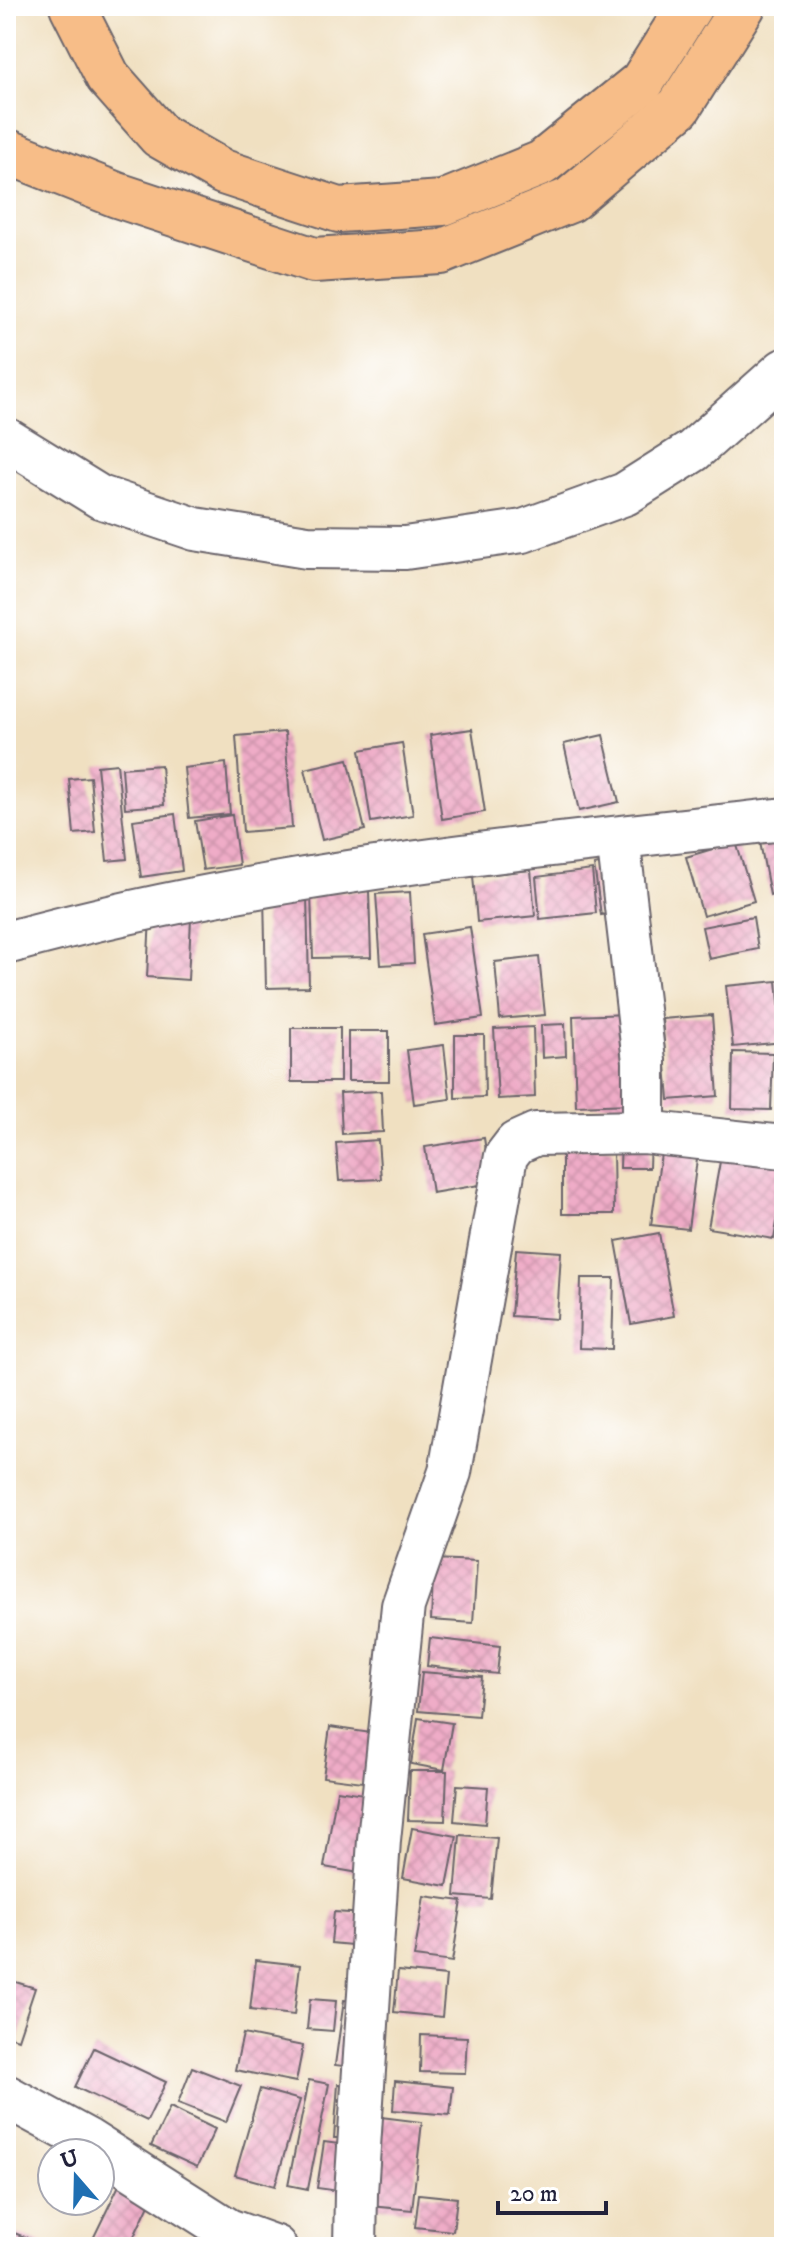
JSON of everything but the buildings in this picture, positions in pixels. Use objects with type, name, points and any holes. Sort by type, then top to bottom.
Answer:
[{"type":"highway","points":[[72,6],[108,77],[160,136],[223,172],[339,210],[443,203],[542,163],[642,82],[690,6]]},
{"type":"highway","points":[[6,151],[117,195],[314,260],[441,252],[570,200],[679,107],[743,6]]},
{"type":"street","points":[[6,439],[100,497],[195,529],[307,547],[405,548],[523,531],[625,494],[693,451],[784,370]]},
{"type":"street","points":[[6,943],[104,916],[274,885],[618,838],[784,819]]},
{"type":"street","points":[[618,838],[644,1061],[644,1132]]},
{"type":"street","points":[[355,2247],[379,1840],[403,1606],[450,1472],[506,1156],[516,1143],[536,1134],[644,1132],[784,1147]]},
{"type":"street","points":[[6,2096],[87,2140],[228,2230],[275,2247]]}]
